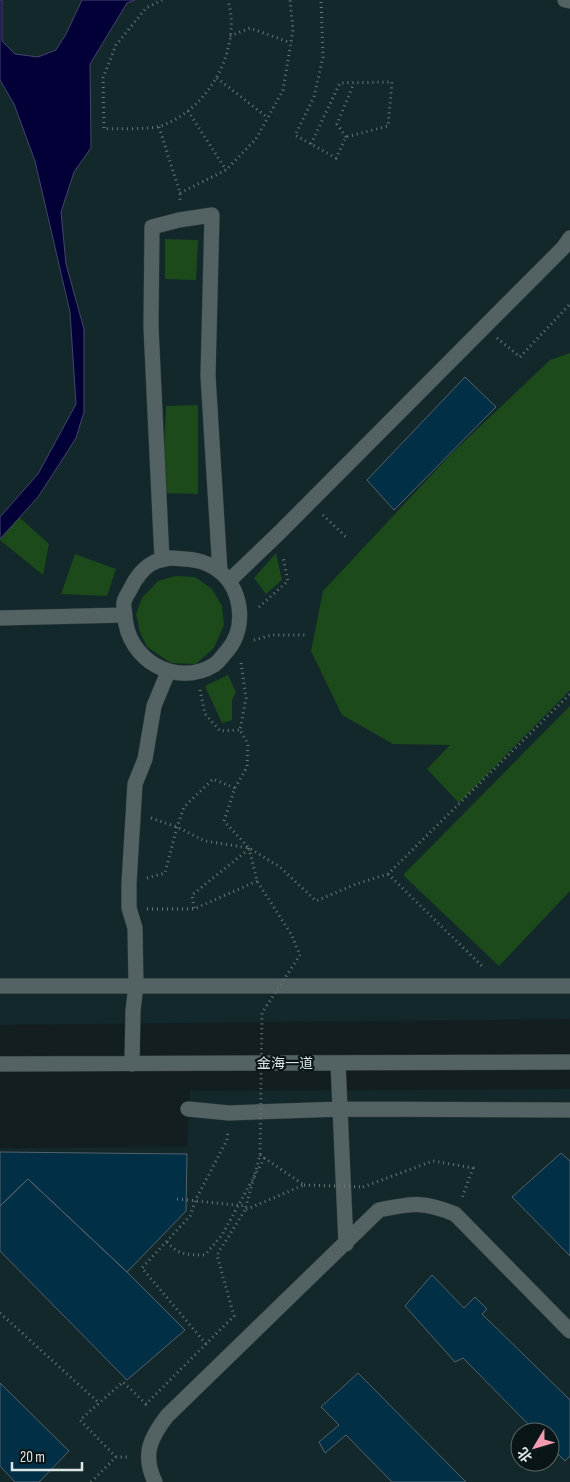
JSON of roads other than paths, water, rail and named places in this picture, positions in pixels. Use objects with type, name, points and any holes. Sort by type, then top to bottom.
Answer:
[{"type":"street","points":[[565,0],[570,1]]},
{"type":"street","points":[[162,560],[151,327],[152,227],[179,220],[212,215],[208,376],[225,576],[238,602],[240,620],[231,646],[215,664],[196,673],[168,672],[143,656],[133,644],[126,625],[125,616],[124,602],[135,579],[152,563],[171,558],[196,560],[216,568],[225,576]]},
{"type":"street","points":[[225,576],[279,533],[563,248],[570,238]]},
{"type":"street","points":[[0,618],[125,616]]},
{"type":"street","points":[[132,1064],[136,986],[135,928],[129,908],[133,803],[135,784],[145,759],[154,706],[168,672]]},
{"type":"street","points":[[0,986],[570,986]]},
{"type":"street","name":"金海一道","points":[[0,1064],[570,1062]]},
{"type":"street","points":[[338,1063],[346,1244]]},
{"type":"street","points":[[188,1109],[229,1113],[340,1109],[570,1110]]},
{"type":"street","points":[[155,1482],[149,1469],[148,1449],[155,1432],[167,1416],[379,1210],[411,1203],[436,1206],[455,1214],[570,1331]]}]
